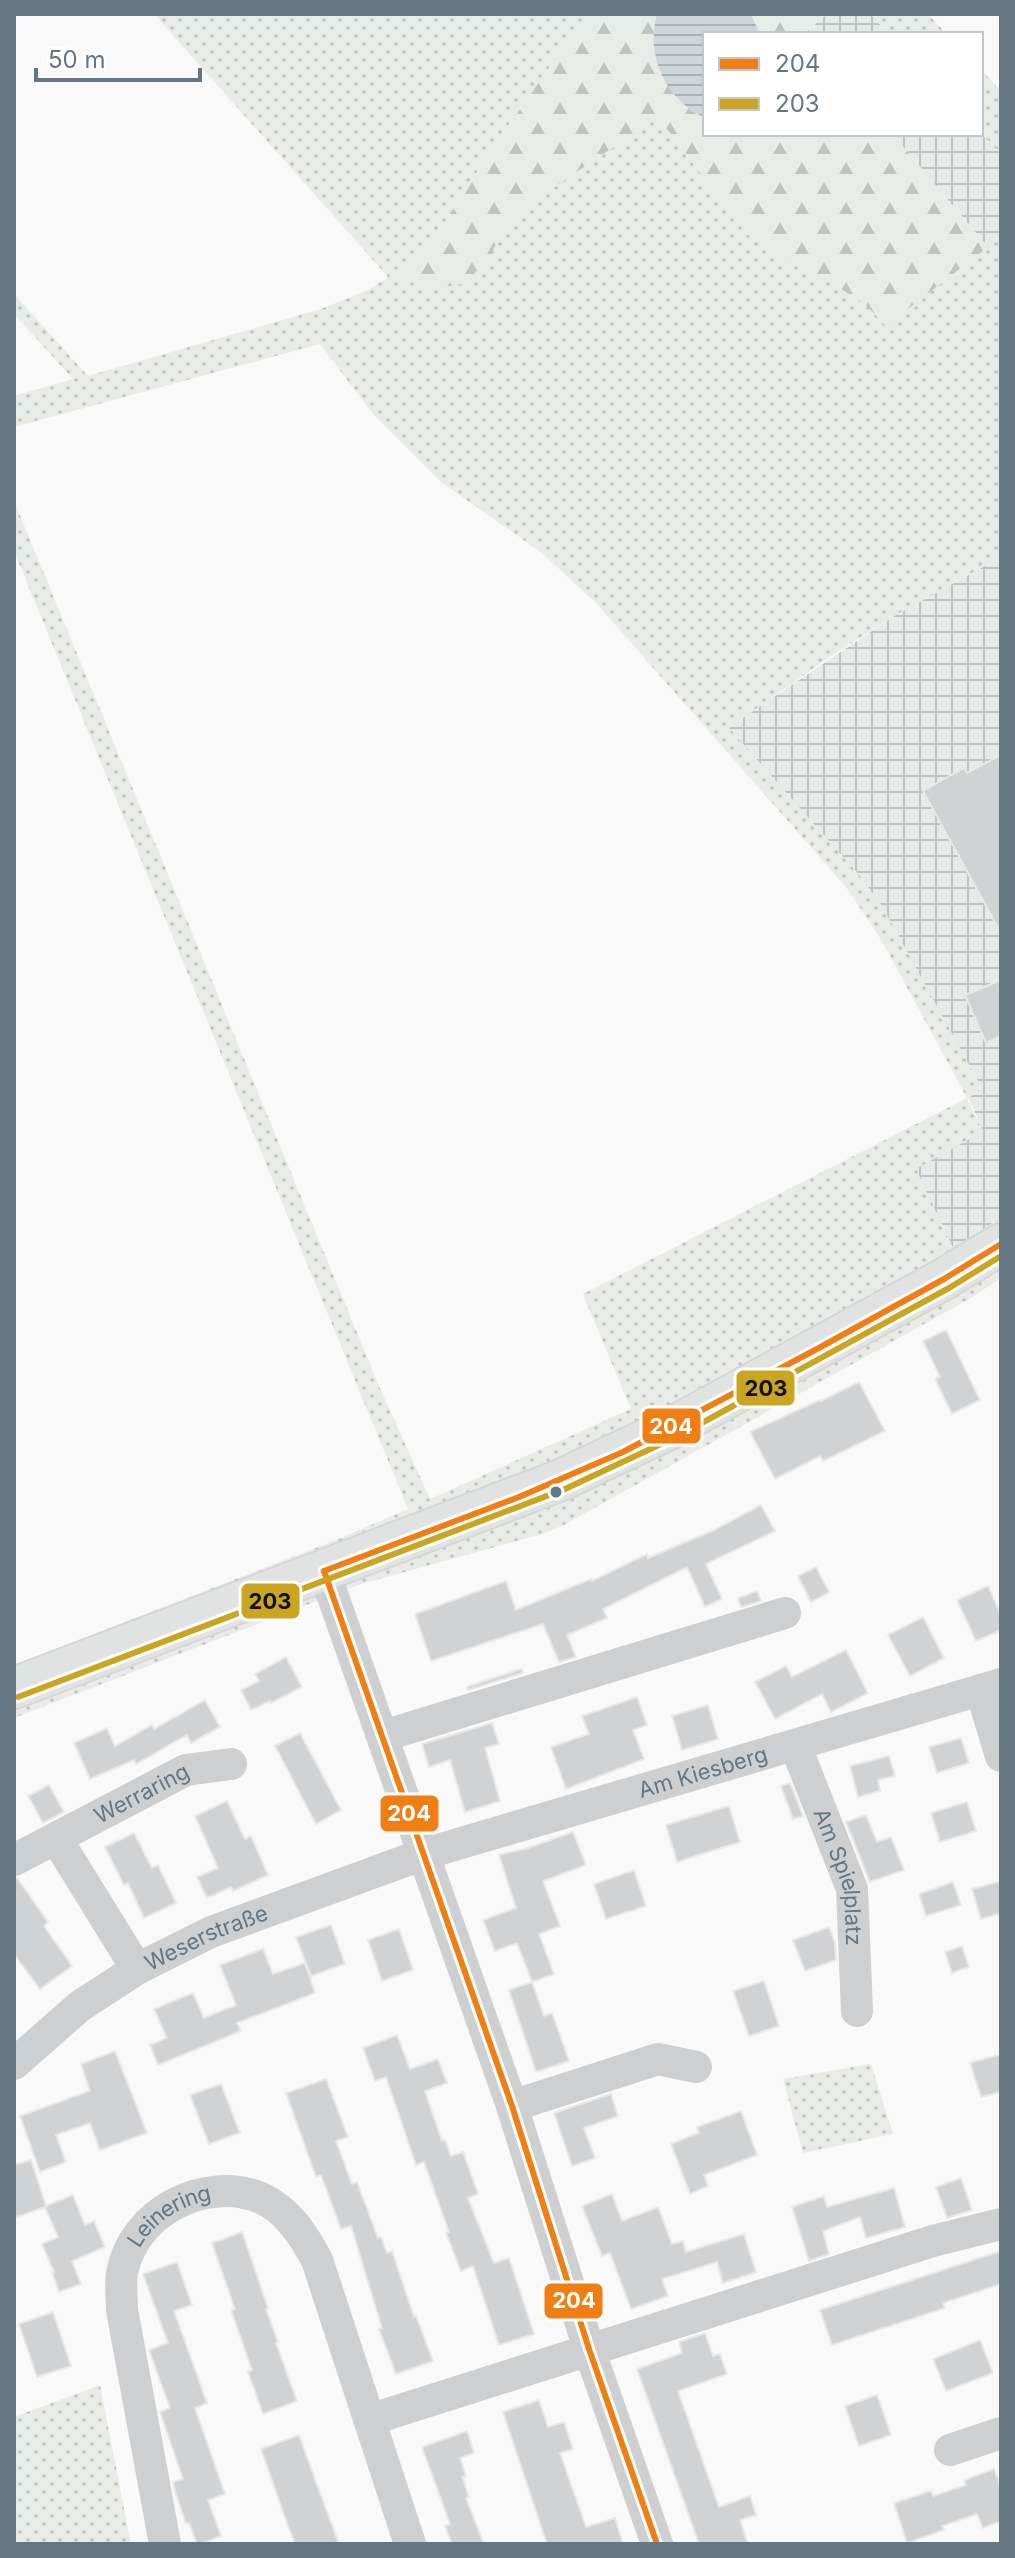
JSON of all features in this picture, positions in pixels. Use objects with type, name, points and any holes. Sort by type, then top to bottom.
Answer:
[{"type":"main road","points":[[14,1688],[519,1497],[623,1452],[944,1279],[1001,1244]]},
{"type":"street","points":[[324,1571],[512,2106],[589,2349],[657,2544]]},
{"type":"street","points":[[383,1736],[785,1613]]},
{"type":"street","name":"Am Kiesberg","points":[[424,1854],[796,1747],[991,1687],[1001,1756]]},
{"type":"street","name":"Am Spielplatz","points":[[796,1747],[852,1889],[857,2011]]},
{"type":"street","name":"Werraring","points":[[14,1860],[186,1770],[231,1764]]},
{"type":"street","points":[[56,1838],[137,1969]]},
{"type":"street","name":"Weserstraße","points":[[14,2064],[80,2006],[137,1969],[211,1932],[424,1854]]},
{"type":"street","points":[[512,2106],[658,2059],[696,2067]]},
{"type":"street","name":"Leinering","points":[[165,2544],[122,2310],[122,2272],[132,2246],[150,2221],[190,2195],[213,2190],[262,2198],[284,2213],[301,2231],[317,2260],[410,2544]]},
{"type":"street","points":[[369,2420],[933,2241],[1001,2224]]},
{"type":"street","points":[[950,2450],[1001,2433]]},
{"type":"shaded area","points":[[657,14],[751,14],[759,32],[703,32],[703,117],[679,100],[662,75],[654,45]]},
{"type":"shaded area","points":[[827,14],[870,14],[887,32],[806,32]]},
{"type":"shaded area","points":[[983,135],[1001,154],[1001,237],[988,247],[894,136]]},
{"type":"shaded area","points":[[1001,557],[1001,1218],[953,1248],[915,1169],[983,1131],[897,932],[860,876],[728,728],[894,616]]},
{"type":"green space","points":[[154,14],[592,14],[563,48],[491,150],[442,227],[390,277],[490,258],[501,231],[519,211],[658,117],[745,232],[769,252],[836,285],[867,305],[886,326],[1001,237],[1001,557],[894,616],[729,728],[860,876],[882,906],[982,1089],[967,1099],[983,1131],[916,1169],[953,1248],[1001,1218],[1001,1278],[971,1298],[562,1526],[358,1585],[14,1718],[14,1665],[408,1509],[14,551],[14,501],[379,1386],[430,1499],[631,1409],[583,1294],[967,1098],[882,941],[846,887],[596,603],[542,553],[441,482],[373,414],[320,344],[14,427],[14,396],[73,379],[14,314],[14,294],[88,376],[321,309],[368,290],[388,277]]},
{"type":"green space","points":[[592,14],[657,14],[654,45],[662,75],[680,100],[703,117],[703,136],[894,136],[988,247],[886,326],[866,305],[835,285],[769,252],[745,232],[658,117],[519,211],[501,231],[490,258],[463,284],[436,288],[389,277],[442,227],[491,150],[563,48]]},
{"type":"green space","points":[[751,14],[827,14],[806,32],[759,32]]},
{"type":"green space","points":[[870,14],[928,14],[945,32],[887,32]]},
{"type":"green space","points":[[983,72],[1001,91],[1001,154],[983,135]]},
{"type":"green space","points":[[871,2064],[893,2134],[803,2153],[783,2079]]},
{"type":"green space","points":[[100,2385],[131,2544],[14,2544],[14,2417]]},
{"type":"building","points":[[1001,755],[1001,933],[923,791],[964,768],[967,773]]},
{"type":"building","points":[[1001,980],[1001,1036],[986,1043],[965,995]]},
{"type":"building","points":[[946,1330],[980,1400],[952,1414],[935,1379],[940,1377],[923,1341]]},
{"type":"building","points":[[859,1382],[885,1431],[823,1461],[820,1456],[775,1479],[750,1432]]},
{"type":"building","points":[[761,1505],[775,1531],[706,1564],[722,1599],[705,1607],[687,1567],[603,1609],[607,1618],[567,1635],[576,1657],[559,1662],[543,1624],[431,1661],[415,1614],[506,1581],[516,1610],[592,1581],[647,1554],[648,1558],[714,1530]]},
{"type":"building","points":[[816,1567],[829,1592],[811,1602],[798,1576]]},
{"type":"building","points":[[988,1586],[1001,1615],[1001,1630],[976,1641],[957,1600]]},
{"type":"building","points":[[757,1591],[761,1601],[741,1607],[738,1598]]},
{"type":"building","points":[[923,1617],[944,1658],[910,1676],[888,1635]]},
{"type":"building","points":[[846,1650],[868,1693],[831,1712],[822,1694],[775,1719],[755,1682],[786,1666],[792,1677]]},
{"type":"building","points":[[286,1657],[302,1687],[251,1710],[241,1690],[259,1681],[255,1674]]},
{"type":"building","points":[[521,1669],[523,1673],[468,1690],[467,1687]]},
{"type":"building","points":[[637,1697],[647,1725],[633,1730],[644,1759],[566,1789],[551,1747],[589,1734],[582,1716]]},
{"type":"building","points":[[205,1700],[220,1727],[191,1743],[187,1735],[136,1764],[134,1760],[90,1779],[74,1743],[107,1728],[115,1746],[152,1725],[154,1729]]},
{"type":"building","points":[[708,1705],[718,1739],[682,1750],[672,1716]]},
{"type":"building","points":[[492,1723],[499,1744],[485,1748],[500,1801],[465,1812],[450,1760],[429,1767],[422,1744]]},
{"type":"building","points":[[300,1733],[341,1810],[316,1824],[275,1746]]},
{"type":"building","points":[[961,1738],[969,1763],[937,1773],[929,1747]]},
{"type":"building","points":[[889,1756],[895,1776],[878,1780],[880,1791],[858,1797],[850,1766]]},
{"type":"building","points":[[790,1783],[803,1816],[793,1819],[781,1786]]},
{"type":"building","points":[[49,1785],[64,1812],[43,1823],[28,1796]]},
{"type":"building","points":[[227,1801],[245,1839],[251,1836],[268,1875],[233,1891],[231,1887],[207,1898],[197,1877],[218,1868],[195,1816]]},
{"type":"building","points":[[967,1802],[976,1831],[940,1842],[931,1813]]},
{"type":"building","points":[[729,1806],[740,1842],[677,1862],[666,1825]]},
{"type":"building","points":[[866,1815],[877,1842],[891,1837],[904,1870],[870,1882],[846,1822]]},
{"type":"building","points":[[573,1832],[586,1865],[543,1881],[560,1926],[539,1934],[554,1974],[532,1982],[517,1943],[495,1951],[483,1920],[516,1908],[499,1855]]},
{"type":"building","points":[[134,1833],[152,1868],[158,1865],[176,1903],[144,1918],[128,1883],[124,1885],[105,1847]]},
{"type":"building","points":[[634,1870],[646,1906],[606,1919],[594,1884]]},
{"type":"building","points":[[17,1878],[48,1922],[44,1926],[72,1966],[40,1989],[14,1954],[14,1879]]},
{"type":"building","points":[[1001,1881],[1001,1913],[981,1919],[972,1889]]},
{"type":"building","points":[[953,1882],[961,1905],[926,1916],[919,1894]]},
{"type":"building","points":[[331,1925],[345,1964],[311,1976],[296,1937]]},
{"type":"building","points":[[829,1927],[835,1943],[836,1960],[805,1971],[793,1940]]},
{"type":"building","points":[[399,1929],[413,1970],[382,1981],[368,1940]]},
{"type":"building","points":[[962,1946],[969,1967],[952,1973],[945,1952]]},
{"type":"building","points":[[263,1949],[273,1974],[305,1963],[315,1993],[237,2023],[241,2031],[158,2065],[150,2045],[167,2038],[154,2009],[193,1993],[204,2018],[236,2005],[220,1965]]},
{"type":"building","points":[[764,1981],[779,2026],[749,2036],[733,1991]]},
{"type":"building","points":[[532,1982],[544,2016],[552,2013],[569,2061],[536,2072],[509,1990]]},
{"type":"building","points":[[397,2035],[410,2069],[438,2059],[447,2083],[425,2091],[442,2141],[445,2140],[451,2156],[463,2152],[478,2194],[468,2198],[494,2263],[509,2258],[534,2334],[499,2345],[473,2266],[461,2271],[424,2162],[416,2165],[386,2077],[375,2081],[363,2048]]},
{"type":"building","points":[[115,2051],[147,2133],[100,2150],[90,2123],[56,2135],[66,2162],[40,2172],[20,2116],[90,2091],[81,2064]]},
{"type":"building","points":[[1001,2054],[1001,2092],[981,2097],[970,2063]]},
{"type":"building","points":[[326,2079],[348,2137],[336,2141],[352,2184],[357,2182],[378,2238],[381,2237],[387,2253],[392,2251],[414,2317],[433,2361],[396,2374],[379,2329],[382,2328],[351,2226],[341,2229],[321,2175],[316,2177],[286,2093]]},
{"type":"building","points":[[221,2084],[240,2133],[209,2144],[190,2095]]},
{"type":"building","points":[[611,2094],[618,2116],[584,2128],[595,2158],[572,2166],[554,2113]]},
{"type":"building","points":[[741,2111],[757,2155],[704,2175],[708,2186],[690,2194],[671,2144],[699,2133],[697,2127]]},
{"type":"building","points":[[31,2160],[46,2206],[73,2195],[85,2225],[94,2221],[105,2247],[72,2261],[81,2284],[59,2292],[42,2244],[58,2237],[45,2207],[14,2218],[14,2165]]},
{"type":"building","points":[[961,2178],[972,2210],[947,2218],[936,2187]]},
{"type":"building","points":[[894,2188],[905,2227],[866,2238],[860,2217],[823,2231],[829,2254],[809,2261],[792,2207],[824,2196],[827,2207]]},
{"type":"building","points":[[612,2194],[622,2221],[658,2207],[672,2244],[683,2241],[686,2252],[744,2234],[756,2272],[723,2283],[717,2262],[662,2279],[668,2296],[631,2309],[610,2253],[602,2256],[582,2206]]},
{"type":"building","points":[[242,2232],[297,2401],[263,2414],[248,2372],[252,2370],[231,2310],[235,2309],[212,2243]]},
{"type":"building","points":[[1001,2251],[1001,2284],[943,2303],[945,2308],[832,2345],[820,2310]]},
{"type":"building","points":[[177,2262],[192,2305],[174,2311],[207,2403],[195,2408],[225,2494],[208,2500],[221,2536],[201,2544],[197,2544],[189,2523],[186,2524],[175,2491],[173,2482],[183,2479],[160,2412],[170,2408],[149,2350],[168,2343],[143,2274]]},
{"type":"building","points":[[53,2312],[71,2366],[37,2377],[19,2324]]},
{"type":"building","points":[[705,2333],[713,2356],[720,2354],[727,2374],[678,2391],[719,2507],[750,2496],[756,2515],[740,2520],[748,2544],[699,2544],[637,2369],[682,2353],[679,2342]]},
{"type":"building","points":[[980,2340],[993,2373],[946,2391],[933,2359]]},
{"type":"building","points":[[877,2395],[891,2435],[859,2446],[845,2406]]},
{"type":"building","points":[[539,2400],[548,2427],[564,2422],[573,2449],[560,2453],[586,2527],[615,2518],[623,2544],[547,2544],[503,2412]]},
{"type":"building","points":[[467,2431],[474,2453],[460,2458],[466,2476],[462,2477],[469,2497],[466,2498],[484,2544],[452,2544],[445,2526],[450,2524],[422,2447]]},
{"type":"building","points":[[299,2435],[339,2544],[295,2544],[288,2526],[261,2449]]},
{"type":"building","points":[[994,2469],[1001,2487],[1001,2521],[983,2528],[977,2514],[907,2543],[894,2503],[931,2491],[933,2496],[966,2485],[964,2480]]},
{"type":"transit line","name":"204","points":[[324,1571],[519,1497],[623,1452],[817,1349],[1001,1244]]},
{"type":"transit line","name":"203","points":[[18,1697],[565,1489],[678,1436],[949,1288],[1001,1256]]},
{"type":"transit line","name":"204","points":[[324,1571],[512,2106],[589,2349],[657,2544]]}]
